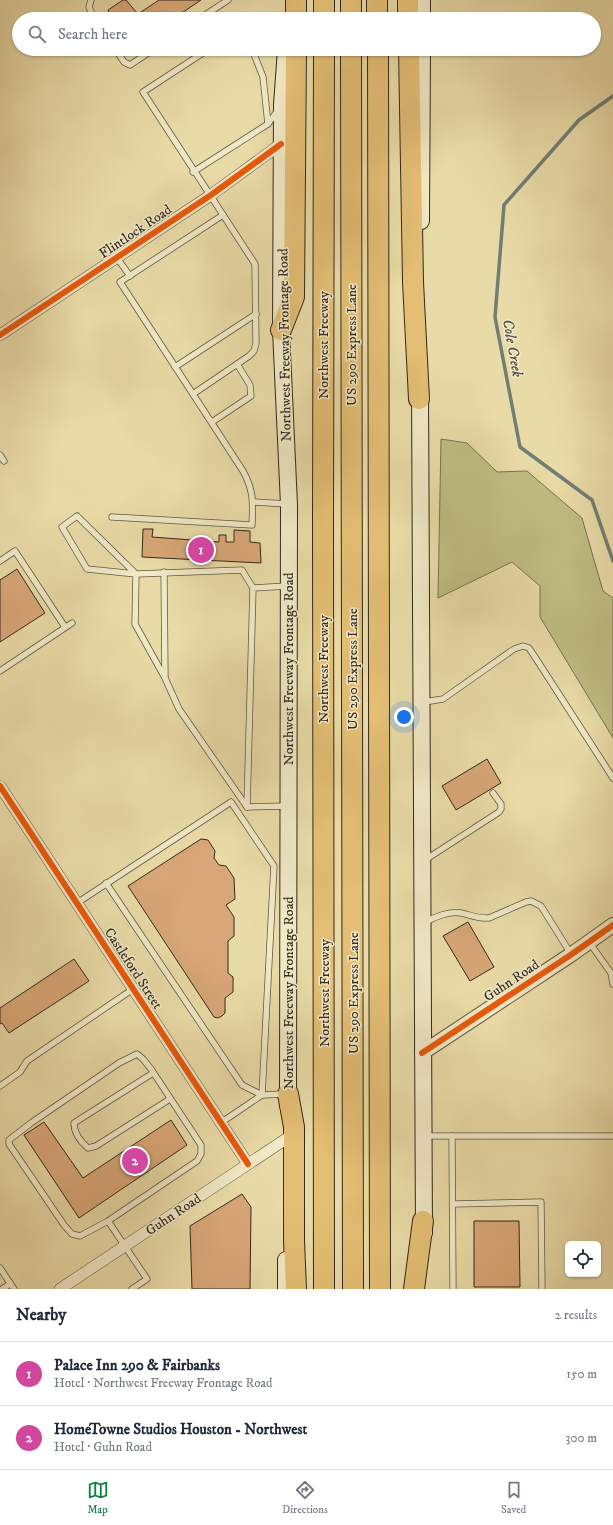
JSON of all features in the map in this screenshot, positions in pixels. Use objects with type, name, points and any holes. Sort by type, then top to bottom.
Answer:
[{"type":"highway","points":[[296,0],[296,12]]},
{"type":"highway","points":[[324,0],[324,12]]},
{"type":"highway","points":[[351,0],[351,12]]},
{"type":"highway","points":[[377,0],[378,12]]},
{"type":"highway","points":[[408,0],[408,12]]},
{"type":"highway","points":[[281,330],[294,297],[296,56]]},
{"type":"highway","name":"Northwest Freeway","points":[[324,56],[324,1289]]},
{"type":"highway","name":"US 290 Express Lane","points":[[351,56],[353,1289]]},
{"type":"highway","points":[[378,56],[380,1289]]},
{"type":"highway","points":[[409,56],[413,282],[419,399]]},
{"type":"highway","points":[[288,1094],[294,1127],[294,1240],[296,1289]]},
{"type":"highway","points":[[414,1289],[423,1221]]},
{"type":"main road","points":[[288,0],[288,12]]},
{"type":"main road","points":[[422,0],[422,12]]},
{"type":"main road","name":"Northwest Freeway Frontage Road","points":[[286,56],[281,144],[281,330],[289,505],[288,806],[281,870],[288,1094],[286,1139],[286,1289]]},
{"type":"main road","points":[[422,56],[419,399],[424,1289]]},
{"type":"street","name":"Flintlock Road","points":[[0,335],[211,195],[281,144]]},
{"type":"street","name":"Castleford Street","points":[[2,792],[222,1122],[248,1164]]},
{"type":"street","name":"Guhn Road","points":[[422,1053],[572,954],[613,925]]},
{"type":"street","name":"Guhn Road","points":[[60,1289],[286,1139]]},
{"type":"lane","points":[[91,0],[89,7],[91,12]]},
{"type":"lane","points":[[210,12],[228,0]]},
{"type":"lane","points":[[120,56],[124,62],[130,64],[143,56]]},
{"type":"lane","points":[[193,394],[249,356],[254,351],[256,343],[254,264],[211,195],[194,172],[143,92],[198,56]]},
{"type":"lane","points":[[255,56],[263,77],[268,124]]},
{"type":"lane","points":[[194,172],[268,124],[282,105]]},
{"type":"lane","points":[[112,517],[252,525],[253,502],[251,487],[248,480],[212,422],[120,282],[223,214]]},
{"type":"lane","points":[[117,258],[130,276]]},
{"type":"lane","points":[[175,367],[256,314]]},
{"type":"lane","points":[[212,422],[251,396],[250,384],[237,364]]},
{"type":"lane","points":[[0,455],[4,461]]},
{"type":"lane","points":[[253,502],[289,505]]},
{"type":"lane","points":[[247,807],[179,709],[165,678],[135,624],[136,574],[77,516],[62,527],[87,569],[136,574],[242,570],[253,588],[247,807]]},
{"type":"lane","points":[[0,561],[15,551],[65,627]]},
{"type":"lane","points":[[164,572],[165,678]]},
{"type":"lane","points":[[253,588],[288,586]]},
{"type":"lane","points":[[0,671],[72,623]]},
{"type":"lane","points":[[420,702],[443,699],[514,649],[524,646],[529,648],[613,778]]},
{"type":"lane","points":[[421,862],[499,812],[501,809],[501,804],[494,793]]},
{"type":"lane","points":[[77,903],[231,802],[281,870],[262,1095]]},
{"type":"lane","points":[[247,807],[288,806]]},
{"type":"lane","points":[[106,883],[242,1085],[262,1095],[288,1094]]},
{"type":"lane","points":[[421,925],[433,917],[456,912],[475,918],[489,918],[531,901],[541,906],[572,954]]},
{"type":"lane","points":[[589,942],[611,973],[613,984]]},
{"type":"lane","points":[[0,1086],[20,1072],[27,1061],[133,988]]},
{"type":"lane","points":[[137,1054],[143,1058],[170,1098],[202,1145],[201,1154],[197,1161],[108,1221],[80,1236],[72,1234],[64,1225],[9,1144],[9,1140],[21,1129],[130,1056],[137,1054]]},
{"type":"lane","points":[[153,1073],[74,1123],[74,1128],[81,1142],[88,1148],[96,1146],[170,1098]]},
{"type":"lane","points":[[222,1122],[262,1095]]},
{"type":"lane","points":[[422,1136],[613,1136]]},
{"type":"lane","points":[[452,1136],[453,1289]]},
{"type":"lane","points":[[453,1204],[542,1202],[542,1289]]},
{"type":"lane","points":[[108,1221],[147,1279],[132,1289]]},
{"type":"lane","points":[[0,1268],[14,1289]]},
{"type":"lane","points":[[2,1289],[10,1284]]},
{"type":"shaded area","points":[[441,439],[467,443],[497,472],[527,471],[582,518],[603,591],[613,598],[613,738],[540,617],[540,586],[512,562],[438,598]]},
{"type":"building","points":[[123,0],[126,0],[136,12],[109,12],[108,10]]},
{"type":"building","points":[[159,0],[201,0],[183,12],[141,12]]},
{"type":"building","points":[[143,529],[153,529],[152,537],[219,542],[219,535],[226,535],[226,542],[234,542],[234,530],[250,531],[250,542],[260,543],[261,563],[142,557]]},
{"type":"building","points":[[17,569],[45,613],[0,642],[0,580]]},
{"type":"building","points":[[487,759],[501,783],[456,810],[442,786]]},
{"type":"building","points":[[201,839],[208,840],[215,851],[214,858],[219,865],[226,866],[234,878],[235,899],[226,905],[234,917],[234,936],[228,941],[228,973],[233,977],[233,992],[225,998],[225,1013],[218,1018],[214,1017],[128,886]]},
{"type":"building","points":[[468,922],[494,967],[470,981],[443,936]]},
{"type":"building","points":[[74,959],[89,981],[9,1033],[2,1023],[0,1024],[0,1008]]},
{"type":"building","points":[[171,1120],[187,1145],[79,1218],[24,1135],[44,1122],[83,1178]]},
{"type":"building","points":[[242,1194],[251,1207],[250,1289],[192,1289],[190,1226]]},
{"type":"building","points":[[474,1221],[519,1221],[520,1287],[474,1287]]},
{"type":"waterway","name":"Cole Creek","points":[[613,96],[579,120],[504,205],[495,317],[520,447],[592,500],[613,561]]},
{"type":"cycle path","points":[[0,335],[211,195],[281,144]]},
{"type":"cycle path","points":[[0,786],[248,1164]]},
{"type":"cycle path","points":[[422,1053],[572,954],[613,925]]},
{"type":"place","name":"Palace Inn 290 & Fairbanks","points":[[201,550]]},
{"type":"place","name":"HomeTowne Studios Houston - Northwest","points":[[135,1161]]}]
